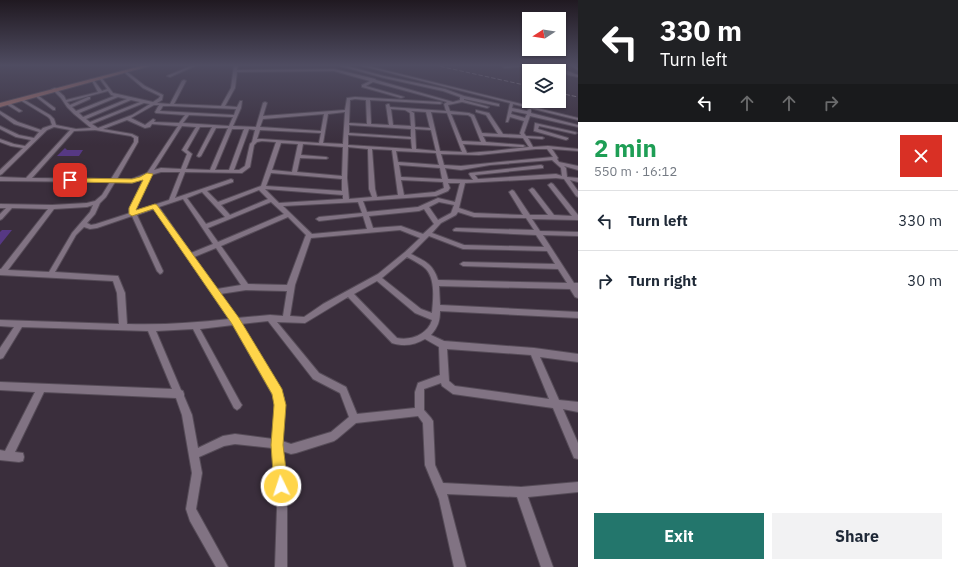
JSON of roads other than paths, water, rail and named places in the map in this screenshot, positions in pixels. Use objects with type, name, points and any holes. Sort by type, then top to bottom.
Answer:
[{"type":"main road","points":[[0,104],[44,91]]},
{"type":"main road","points":[[0,104],[45,91]]},
{"type":"street","points":[[57,91],[75,113],[96,129]]},
{"type":"street","points":[[65,101],[98,91]]},
{"type":"street","points":[[110,91],[117,96],[155,104],[239,108]]},
{"type":"street","points":[[96,129],[127,118],[160,101],[162,96],[153,91]]},
{"type":"street","points":[[171,105],[178,91]]},
{"type":"street","points":[[222,107],[231,91]]},
{"type":"street","points":[[384,91],[418,101]]},
{"type":"street","points":[[410,91],[452,103]]},
{"type":"street","points":[[449,91],[458,94],[462,99],[487,107]]},
{"type":"street","points":[[471,91],[522,105]]},
{"type":"street","points":[[36,94],[54,109]]},
{"type":"street","points":[[75,113],[117,96]]},
{"type":"street","points":[[69,107],[88,98]]},
{"type":"street","points":[[346,201],[344,193],[344,178],[347,134],[347,101],[349,98],[446,103],[452,103],[462,99],[498,104]]},
{"type":"street","points":[[368,98],[369,125]]},
{"type":"street","points":[[21,99],[49,116],[52,119],[54,126]]},
{"type":"street","points":[[82,119],[131,99]]},
{"type":"street","points":[[197,114],[208,99]]},
{"type":"street","points":[[387,99],[391,126]]},
{"type":"street","points":[[89,124],[142,102]]},
{"type":"street","points":[[212,171],[242,102]]},
{"type":"street","points":[[507,121],[512,102]]},
{"type":"street","points":[[7,103],[20,111]]},
{"type":"street","points":[[0,179],[113,181],[137,180],[159,170],[243,171],[247,168],[265,103]]},
{"type":"street","points":[[446,103],[448,112],[465,154]]},
{"type":"street","points":[[127,118],[145,127],[151,123],[162,104]]},
{"type":"street","points":[[389,108],[428,110],[471,115],[484,144]]},
{"type":"street","points":[[530,108],[522,133],[523,137],[531,148]]},
{"type":"street","points":[[534,108],[578,119]]},
{"type":"street","points":[[406,109],[412,113],[414,151]]},
{"type":"street","points":[[510,109],[578,126]]},
{"type":"street","points":[[277,205],[440,193],[447,188],[446,181],[428,110]]},
{"type":"street","points":[[260,118],[347,111]]},
{"type":"street","points":[[477,111],[488,114],[501,136]]},
{"type":"street","points":[[0,112],[16,123],[42,132]]},
{"type":"street","points":[[158,112],[235,116]]},
{"type":"street","points":[[321,144],[326,112]]},
{"type":"street","points":[[160,271],[132,214],[132,208],[150,174],[188,114]]},
{"type":"street","points":[[509,115],[526,120]]},
{"type":"street","points":[[151,123],[323,132]]},
{"type":"street","points":[[347,124],[433,129]]},
{"type":"street","points":[[561,146],[562,142],[576,132],[537,124],[536,130],[566,139]]},
{"type":"street","points":[[171,201],[190,154],[184,150],[198,125]]},
{"type":"street","points":[[0,173],[48,127],[54,126],[73,130],[96,129],[132,135],[136,139],[104,196],[97,202],[87,205],[52,207],[0,206]]},
{"type":"street","points":[[199,156],[214,126]]},
{"type":"street","points":[[0,127],[18,136],[34,139]]},
{"type":"street","points":[[231,172],[247,128]]},
{"type":"street","points":[[27,180],[73,130]]},
{"type":"street","points":[[347,134],[413,138]]},
{"type":"street","points":[[480,134],[542,138]]},
{"type":"street","points":[[0,140],[13,145],[26,147]]},
{"type":"street","points":[[254,142],[262,140],[465,154],[561,146],[578,150]]},
{"type":"street","points":[[279,141],[262,187],[263,192],[311,236]]},
{"type":"street","points":[[460,142],[531,148]]},
{"type":"street","points":[[294,173],[301,143]]},
{"type":"street","points":[[506,145],[510,151]]},
{"type":"street","points":[[548,147],[555,156],[556,158],[554,159]]},
{"type":"street","points":[[566,147],[567,156]]},
{"type":"street","points":[[370,148],[372,189],[374,198]]},
{"type":"street","points":[[394,150],[401,196]]},
{"type":"street","points":[[299,156],[326,158]]},
{"type":"street","points":[[396,163],[461,168],[554,159],[563,168],[566,177],[578,195]]},
{"type":"street","points":[[559,163],[578,168]]},
{"type":"street","points":[[0,164],[8,166]]},
{"type":"street","points":[[476,181],[472,174],[541,168]]},
{"type":"street","points":[[269,171],[344,178]]},
{"type":"street","points":[[398,178],[463,182],[550,176],[566,177],[578,180]]},
{"type":"street","points":[[83,224],[93,228],[231,181]]},
{"type":"street","points":[[0,323],[151,328],[195,326],[270,318],[298,321],[309,319],[326,306],[349,294],[362,285],[378,278],[407,254],[437,224],[451,216],[456,207],[463,182]]},
{"type":"street","points":[[551,185],[577,218]]},
{"type":"street","points":[[217,205],[262,187],[344,193]]},
{"type":"street","points":[[203,190],[228,217]]},
{"type":"street","points":[[532,190],[553,218]]},
{"type":"street","points":[[512,192],[547,249],[575,286],[578,295]]},
{"type":"street","points":[[184,197],[246,287]]},
{"type":"street","points":[[205,227],[271,200]]},
{"type":"street","points":[[360,200],[371,231]]},
{"type":"street","points":[[318,219],[419,209],[438,200],[474,215],[577,218]]},
{"type":"street","points":[[51,274],[74,234],[93,213],[97,202]]},
{"type":"street","points":[[155,206],[235,321],[280,398],[277,445],[282,508],[281,567]]},
{"type":"street","points":[[0,218],[10,207]]},
{"type":"street","points":[[1,272],[52,207]]},
{"type":"street","points":[[426,207],[437,224]]},
{"type":"street","points":[[190,256],[288,215]]},
{"type":"street","points":[[286,319],[290,288],[307,240],[311,236],[401,228],[463,247],[547,249]]},
{"type":"street","points":[[456,230],[578,234]]},
{"type":"street","points":[[349,294],[395,341],[405,343],[410,342],[425,335],[435,326],[436,283],[434,274],[407,254]]},
{"type":"street","points":[[463,264],[560,267]]},
{"type":"street","points":[[1,272],[116,278],[121,293],[123,326]]},
{"type":"street","points":[[378,278],[418,311],[436,318]]},
{"type":"street","points":[[436,283],[575,286]]},
{"type":"street","points":[[214,292],[246,287],[290,288]]},
{"type":"street","points":[[436,308],[578,315]]},
{"type":"street","points":[[270,318],[316,376],[343,390],[354,419]]},
{"type":"street","points":[[0,355],[20,324]]},
{"type":"street","points":[[195,326],[237,405]]},
{"type":"street","points":[[151,328],[180,394],[187,415],[195,454],[197,473],[191,509],[222,567]]},
{"type":"street","points":[[425,335],[443,345],[534,352],[578,358]]},
{"type":"street","points":[[443,345],[444,378],[448,387],[453,390],[578,407]]},
{"type":"street","points":[[534,352],[555,404],[578,454]]},
{"type":"street","points":[[195,454],[229,440],[268,442],[290,449],[329,439],[354,419],[416,413],[421,407],[419,389],[421,386],[444,378]]},
{"type":"street","points":[[0,386],[180,394]]},
{"type":"street","points":[[19,457],[4,455],[42,388]]},
{"type":"street","points":[[419,411],[428,422],[429,458],[440,488],[460,567]]},
{"type":"street","points":[[440,488],[521,492],[578,487]]},
{"type":"street","points":[[521,492],[548,567]]},
{"type":"railway","points":[[566,94],[578,97]]}]
